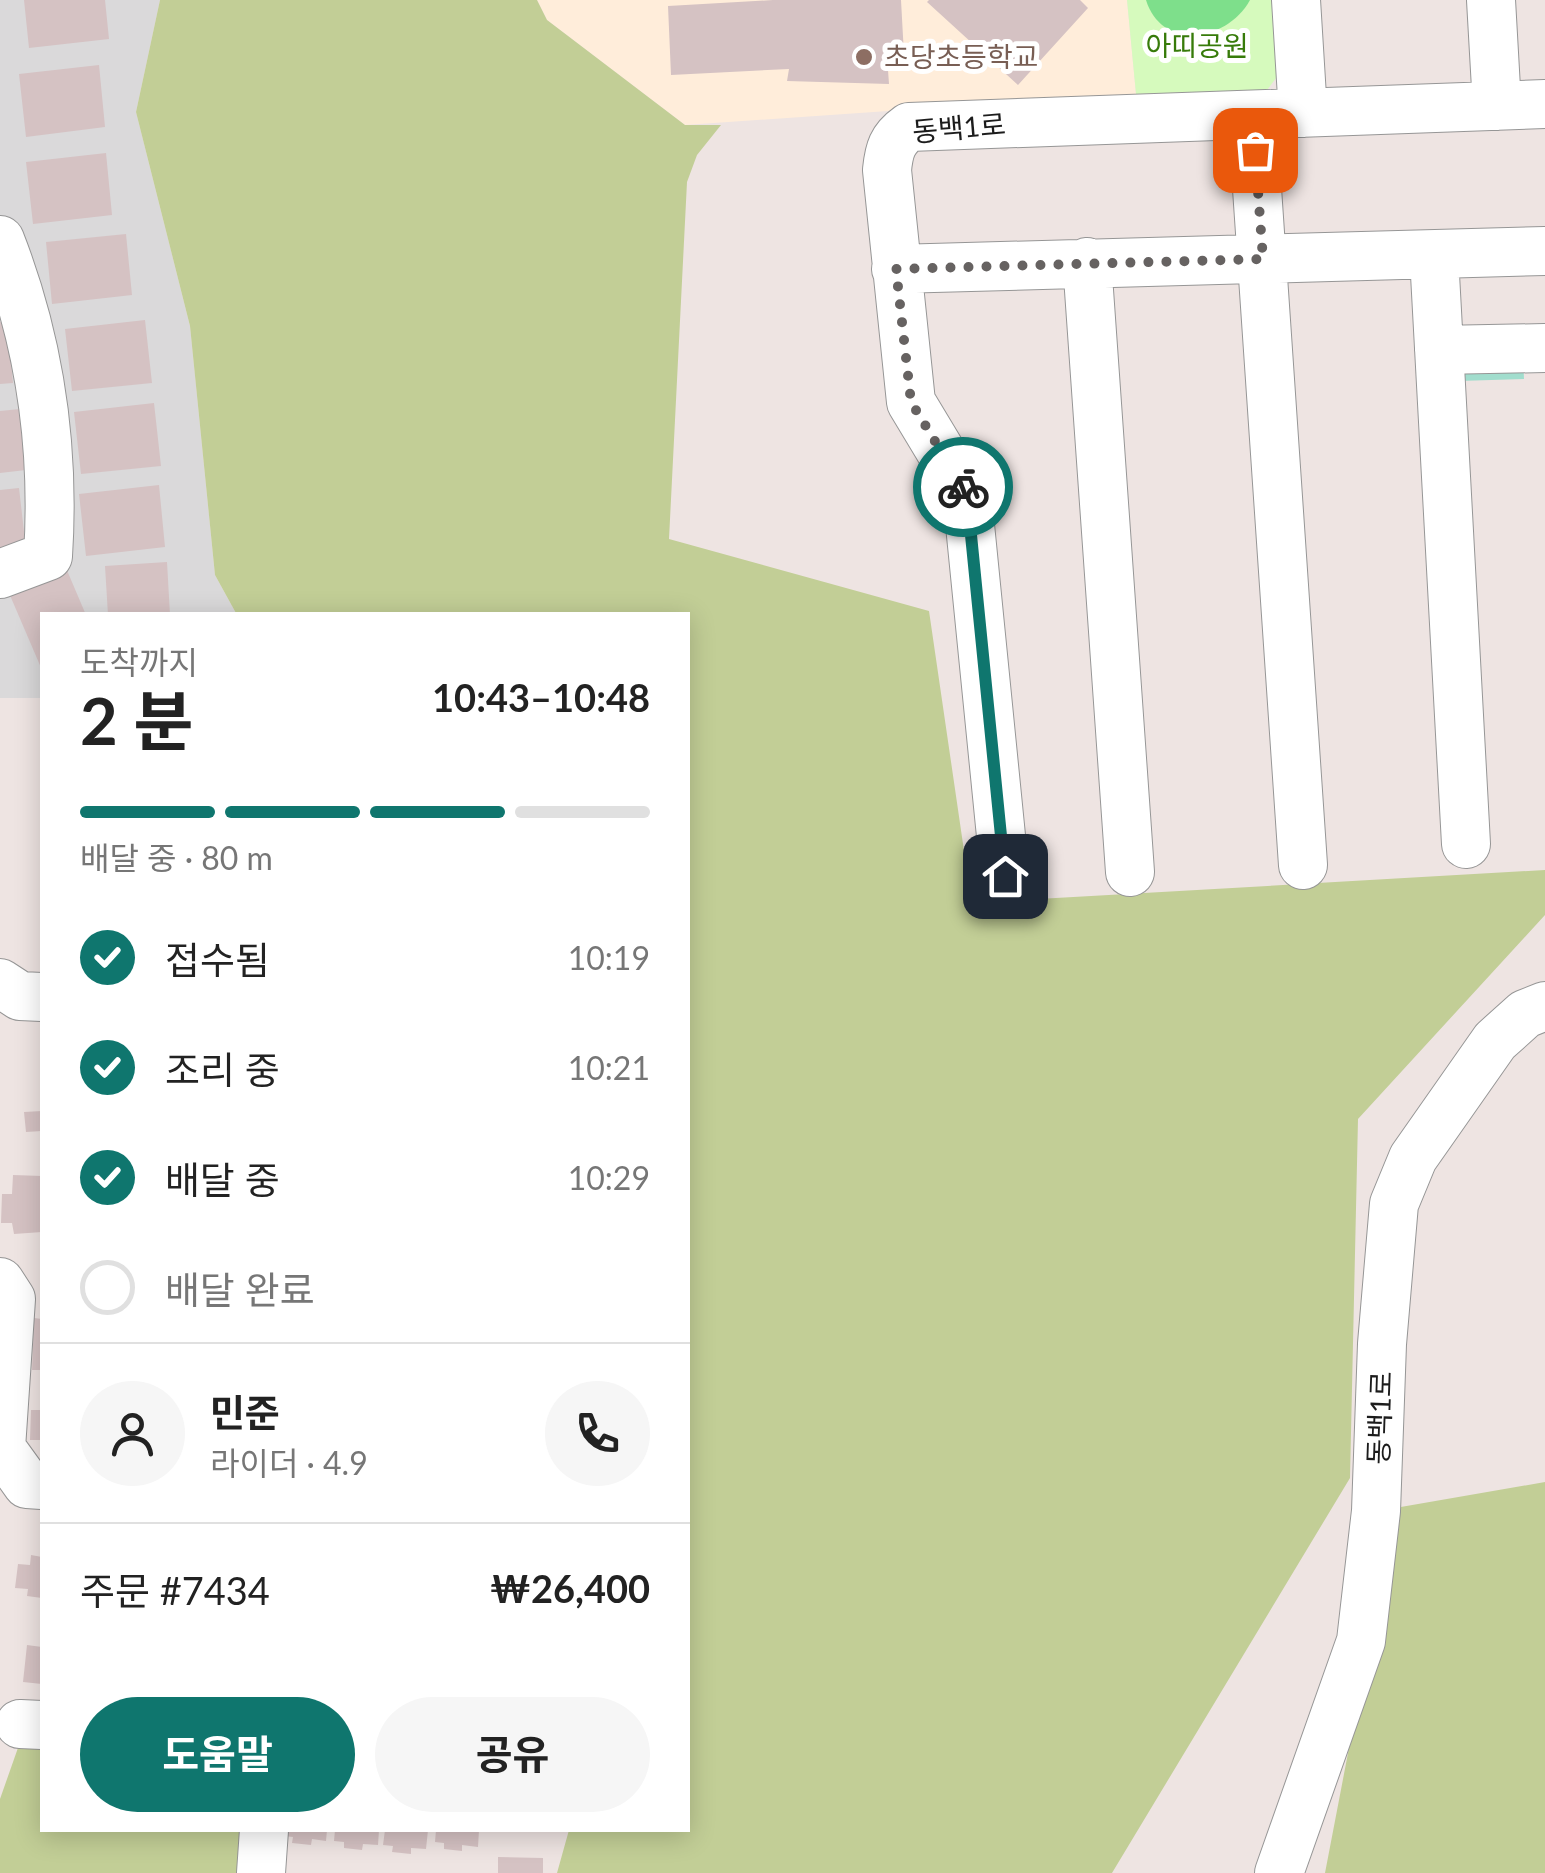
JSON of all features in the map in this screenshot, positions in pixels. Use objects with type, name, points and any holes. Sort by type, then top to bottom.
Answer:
[{"type":"street","points":[[1296,0],[1303,113]]},
{"type":"street","points":[[1491,0],[1497,106]]},
{"type":"street","name":"동백1로","points":[[1005,876],[967,495],[911,402],[887,170],[889,150],[896,136],[909,127],[1545,104]]},
{"type":"street","points":[[1252,114],[1303,865]]},
{"type":"street","points":[[0,240],[16,280],[45,402],[50,515],[48,556],[0,574]]},
{"type":"street","points":[[896,269],[1545,251]]},
{"type":"street","points":[[1434,256],[1466,844]]},
{"type":"street","points":[[1087,262],[1130,872]]},
{"type":"street","points":[[1439,350],[1545,348]]},
{"type":"street","points":[[0,983],[20,996],[40,996]]},
{"type":"street","name":"동백1로","points":[[1279,1873],[1361,1641],[1376,1511],[1382,1344],[1394,1204],[1413,1158],[1496,1041],[1525,1014],[1545,1006]]},
{"type":"street","points":[[40,1276],[0,1281],[11,1299],[1,1448],[26,1484],[40,1484]]},
{"type":"street","points":[[261,1873],[264,1832]]},
{"type":"shaded area","points":[[0,0],[160,0],[136,112],[190,326],[215,575],[235,612],[40,612],[40,698],[0,698]]},
{"type":"shaded area","points":[[160,0],[537,0],[547,20],[685,125],[721,125],[697,155],[687,182],[669,539],[929,611],[969,885],[1005,901],[1545,870],[1545,915],[1358,1119],[1350,1478],[1112,1873],[557,1873],[568,1832],[690,1832],[690,612],[235,612],[215,575],[190,326],[136,112]]},
{"type":"shaded area","name":"초당초등학교","points":[[537,0],[1127,0],[1136,94],[685,125],[547,20]]},
{"type":"shaded area","points":[[1523,359],[1524,379],[1459,381],[1458,360]]},
{"type":"shaded area","points":[[1545,1482],[1545,1873],[1325,1873],[1395,1508]]},
{"type":"shaded area","points":[[19,1745],[40,1745],[40,1832],[245,1832],[242,1873],[0,1873],[0,1799]]},
{"type":"green space","name":"아띠공원","points":[[1127,0],[1278,0],[1284,68],[1267,90],[1136,94]]},
{"type":"green space","points":[[1146,0],[1250,0],[1227,25],[1196,35],[1166,28],[1154,17]]},
{"type":"building","points":[[24,0],[105,0],[109,39],[29,48]]},
{"type":"building","points":[[773,0],[901,0],[904,55],[887,56],[889,84],[787,81],[789,69],[671,75],[668,6]]},
{"type":"building","points":[[929,0],[1080,0],[1088,8],[1018,85]]},
{"type":"building","points":[[99,65],[105,127],[26,137],[19,74]]},
{"type":"building","points":[[106,153],[112,215],[33,224],[26,162]]},
{"type":"building","points":[[126,234],[132,295],[52,304],[46,242]]},
{"type":"building","points":[[145,320],[152,383],[72,391],[65,329]]},
{"type":"building","points":[[7,321],[13,383],[0,384],[0,322]]},
{"type":"building","points":[[154,403],[161,466],[81,474],[74,412]]},
{"type":"building","points":[[20,409],[26,470],[0,473],[0,411]]},
{"type":"building","points":[[159,485],[165,547],[86,556],[79,494]]},
{"type":"building","points":[[19,488],[26,549],[0,552],[0,490]]},
{"type":"building","points":[[167,562],[170,612],[108,612],[105,566]]},
{"type":"building","points":[[66,568],[85,612],[40,612],[40,665],[9,593]]},
{"type":"building","points":[[40,1111],[40,1131],[26,1132],[24,1112]]},
{"type":"building","points":[[13,1175],[40,1176],[40,1232],[14,1234],[12,1223],[1,1223],[2,1194],[12,1194]]},
{"type":"building","points":[[34,1318],[40,1319],[40,1370],[32,1370]]},
{"type":"building","points":[[31,1410],[40,1410],[40,1440],[30,1440]]},
{"type":"building","points":[[31,1555],[40,1557],[40,1598],[27,1596],[28,1589],[15,1588],[18,1564],[30,1565]]},
{"type":"building","points":[[27,1645],[40,1647],[40,1684],[23,1682]]},
{"type":"building","points":[[284,1832],[327,1832],[326,1841],[312,1839],[311,1845],[292,1843],[293,1837],[284,1836]]},
{"type":"building","points":[[335,1832],[379,1832],[378,1845],[363,1844],[362,1850],[344,1848],[344,1842],[334,1841]]},
{"type":"building","points":[[385,1832],[428,1832],[426,1849],[411,1848],[411,1854],[392,1852],[393,1846],[383,1845]]},
{"type":"building","points":[[436,1832],[479,1832],[478,1847],[462,1845],[462,1851],[444,1849],[444,1843],[435,1842]]},
{"type":"building","points":[[498,1857],[543,1858],[543,1873],[498,1873]]},
{"type":"way so far","points":[[963,487],[911,402],[896,269],[1263,259],[1255,150]]},
{"type":"place","name":"초당초등학교","points":[[864,57]]},
{"type":"route","points":[[963,487],[967,495],[1005,876]]}]
